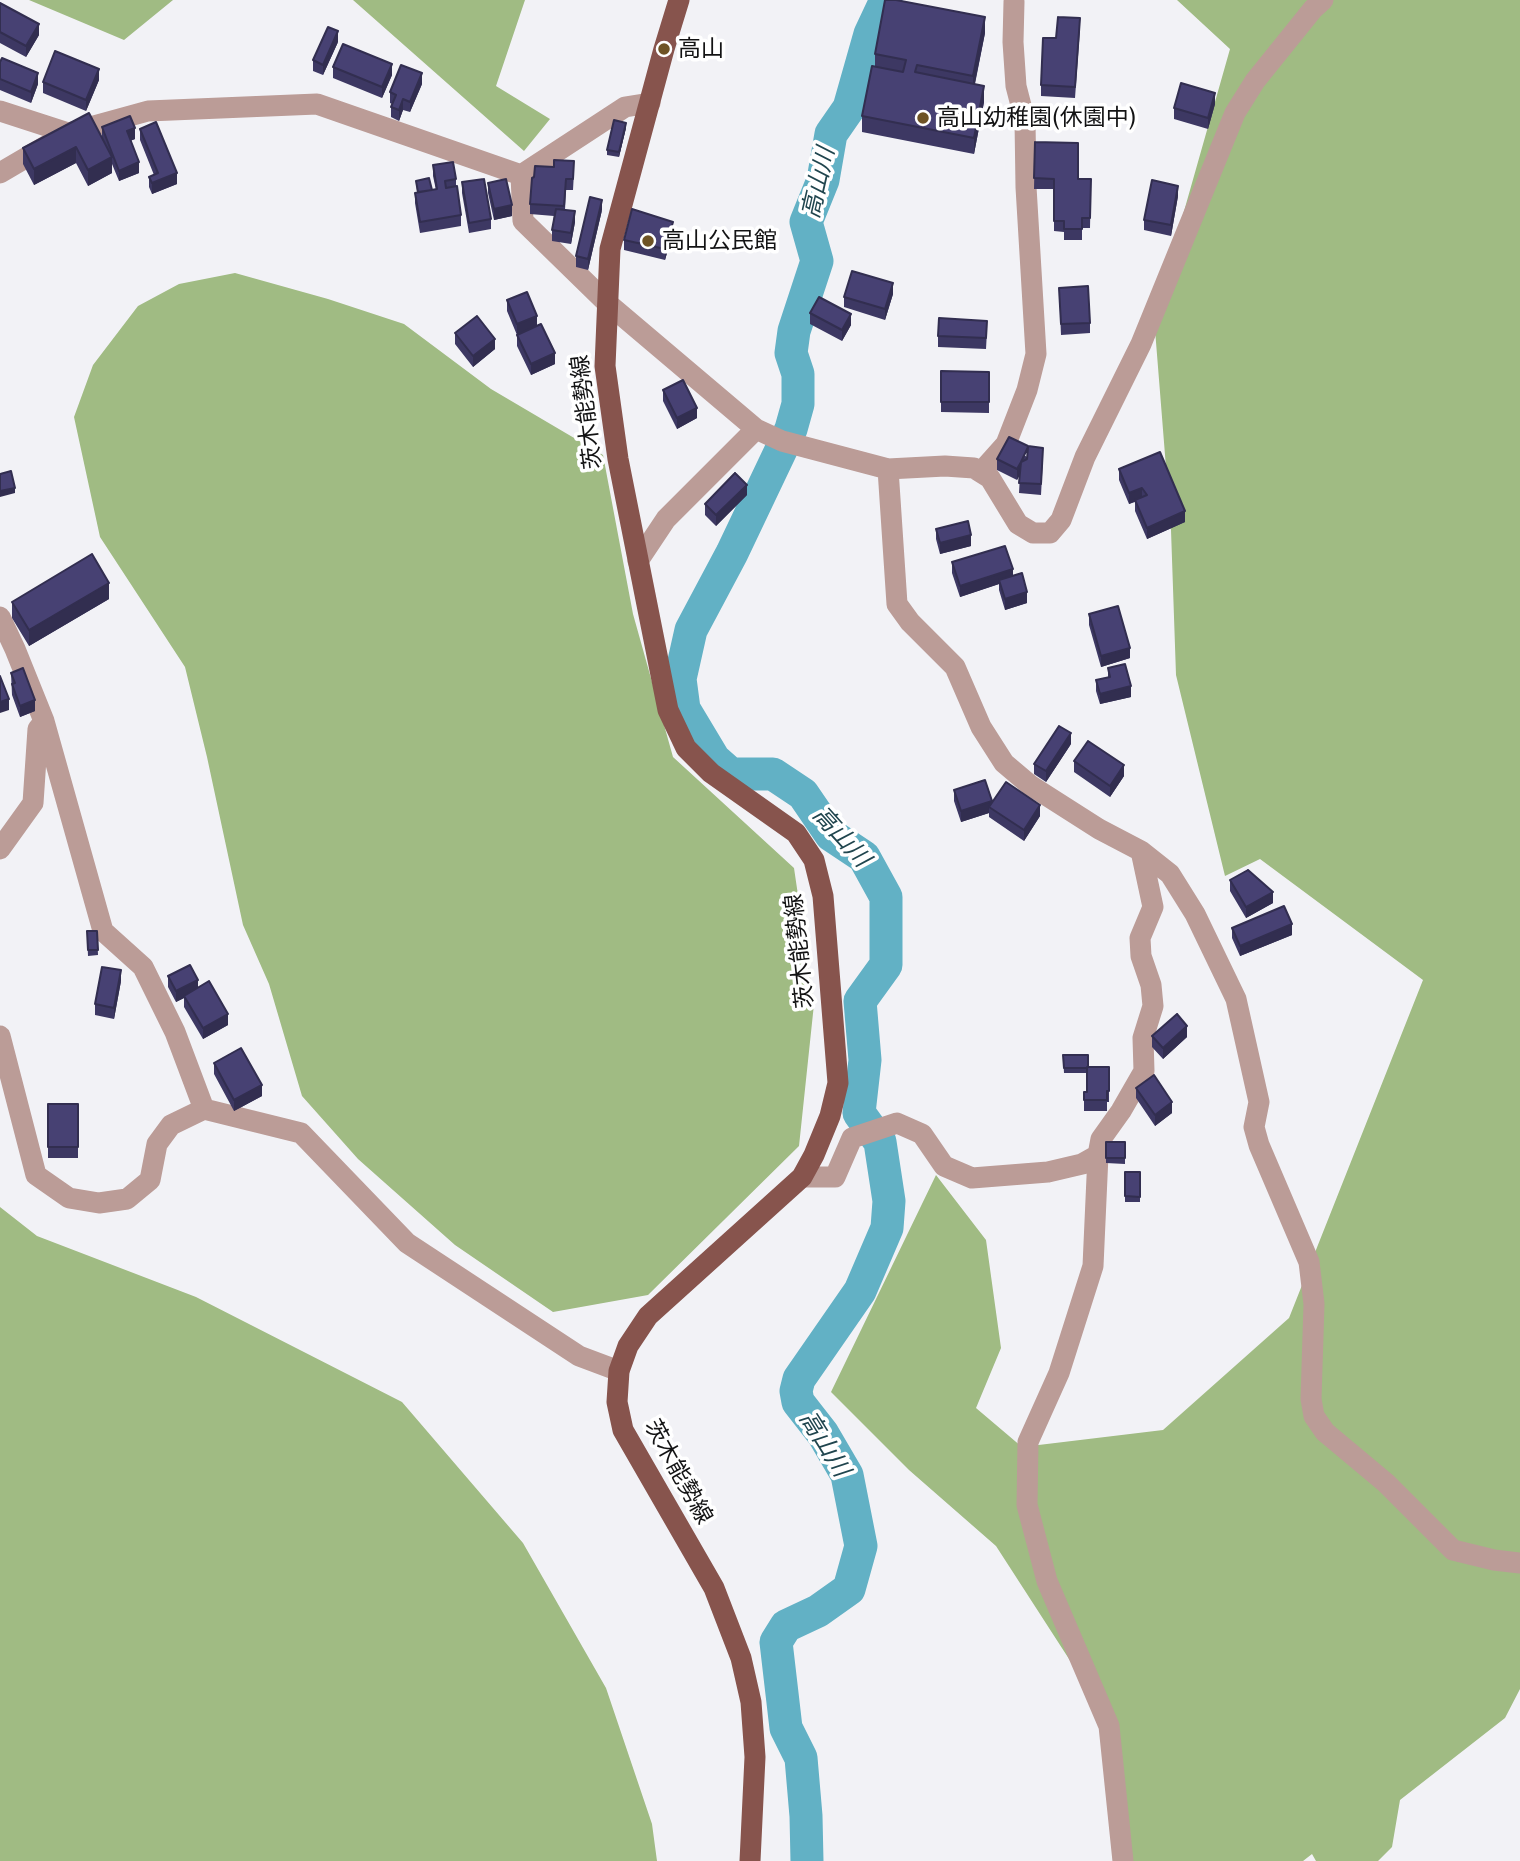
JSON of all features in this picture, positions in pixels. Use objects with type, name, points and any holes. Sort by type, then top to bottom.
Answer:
[{"type":"main road","name":"茨木能勢線","points":[[679,0],[610,249],[605,366],[618,459],[668,709],[685,748],[711,773],[796,833],[814,860],[823,896],[838,1083],[830,1116],[802,1177],[648,1316],[628,1346],[619,1371],[617,1402],[623,1430],[714,1588],[741,1658],[751,1702],[755,1757],[750,1861]]},
{"type":"street","points":[[521,175],[523,221],[606,302],[756,429],[782,441],[888,469],[945,466],[974,468],[990,478],[1018,524],[1033,533],[1050,533],[1061,520],[1085,457],[1141,344],[1235,113],[1255,81],[1323,0]]},
{"type":"street","points":[[981,472],[1006,444],[1027,390],[1036,354],[1026,187],[1025,121],[1016,86],[1014,64],[1014,2]]},
{"type":"street","points":[[521,175],[625,107],[650,103]]},
{"type":"street","points":[[0,173],[68,133],[148,111],[317,104],[521,175]]},
{"type":"street","points":[[0,111],[68,133]]},
{"type":"street","points":[[638,561],[666,519],[756,429]]},
{"type":"street","points":[[888,469],[897,604],[910,622],[954,667],[981,727],[1004,763],[1030,785],[1099,829],[1141,851],[1170,874],[1195,914],[1236,999],[1259,1102],[1254,1127],[1259,1145],[1309,1262],[1314,1304],[1311,1399],[1314,1416],[1325,1432],[1386,1483],[1453,1550],[1493,1560],[1520,1563]]},
{"type":"street","points":[[0,617],[44,722],[103,930],[143,967],[175,1032],[204,1109]]},
{"type":"street","points":[[0,849],[33,803],[38,729],[44,722]]},
{"type":"street","points":[[1123,1861],[1109,1726],[1047,1581],[1027,1505],[1028,1442],[1059,1373],[1093,1266],[1101,1139],[1144,1071],[1143,1038],[1153,1006],[1151,985],[1141,956],[1140,938],[1153,907],[1141,851]]},
{"type":"street","points":[[0,1037],[36,1175],[69,1198],[99,1203],[127,1199],[150,1180],[157,1144],[171,1125],[204,1109],[301,1133],[407,1242],[579,1356],[619,1371]]},
{"type":"street","points":[[802,1177],[835,1177],[852,1138],[897,1123],[922,1134],[944,1166],[972,1178],[1048,1172],[1082,1164],[1098,1155]]},
{"type":"green space","points":[[29,0],[173,0],[124,40]]},
{"type":"green space","points":[[353,0],[525,0],[496,86],[550,119],[524,151]]},
{"type":"green space","points":[[1177,0],[1520,0],[1520,1689],[1505,1718],[1400,1800],[1392,1847],[1378,1861],[1316,1861],[1312,1854],[1303,1861],[1127,1861],[1102,1710],[996,1546],[909,1470],[831,1392],[936,1175],[986,1240],[1001,1348],[976,1408],[1022,1447],[1163,1430],[1289,1318],[1423,980],[1260,859],[1225,876],[1176,675],[1171,530],[1154,317],[1230,49]]},
{"type":"green space","points":[[235,273],[404,324],[491,389],[603,455],[633,614],[673,757],[794,868],[814,1004],[799,1146],[648,1295],[553,1312],[455,1245],[358,1159],[302,1096],[269,984],[243,925],[185,667],[100,537],[74,417],[93,365],[138,306],[179,284]]},
{"type":"green space","points":[[0,1207],[37,1236],[196,1297],[402,1402],[523,1543],[606,1688],[652,1824],[657,1861],[0,1861]]},
{"type":"building","points":[[885,0],[985,17],[973,76],[917,65],[915,72],[984,86],[974,138],[862,116],[872,66],[903,72],[906,60],[875,54]]},
{"type":"building","points":[[0,3],[39,24],[26,46],[0,32]]},
{"type":"building","points":[[1058,17],[1080,18],[1075,87],[1041,85],[1043,38],[1056,38]]},
{"type":"building","points":[[328,27],[338,31],[323,65],[313,60]]},
{"type":"building","points":[[343,44],[392,64],[382,87],[333,67]]},
{"type":"building","points":[[55,51],[99,69],[86,100],[43,82]]},
{"type":"building","points":[[2,58],[38,73],[31,92],[0,79]]},
{"type":"building","points":[[401,65],[422,73],[410,102],[403,99],[399,110],[391,107],[396,95],[390,92]]},
{"type":"building","points":[[1181,83],[1215,93],[1208,118],[1174,108]]},
{"type":"building","points":[[89,113],[112,157],[88,170],[76,147],[34,169],[23,148]]},
{"type":"building","points":[[130,116],[135,128],[127,131],[139,162],[119,171],[102,127]]},
{"type":"building","points":[[614,120],[626,123],[619,152],[607,150]]},
{"type":"building","points":[[156,122],[177,173],[152,183],[149,177],[158,173],[140,129]]},
{"type":"building","points":[[1035,142],[1078,143],[1078,179],[1091,179],[1090,218],[1082,218],[1082,229],[1064,229],[1064,221],[1054,221],[1054,179],[1034,178]]},
{"type":"building","points":[[554,160],[574,161],[573,179],[566,179],[564,206],[530,204],[535,166],[554,167]]},
{"type":"building","points":[[453,162],[456,179],[445,181],[446,188],[457,186],[461,215],[420,222],[415,193],[437,189],[433,165]]},
{"type":"building","points":[[429,178],[432,190],[418,192],[416,181]]},
{"type":"building","points":[[484,179],[491,219],[469,223],[462,182]]},
{"type":"building","points":[[506,179],[512,205],[494,209],[488,183]]},
{"type":"building","points":[[1152,180],[1178,186],[1171,225],[1144,220]]},
{"type":"building","points":[[590,197],[602,200],[588,259],[576,256]]},
{"type":"building","points":[[556,209],[575,211],[571,233],[552,230]]},
{"type":"building","name":"高山公民館","points":[[632,209],[673,222],[665,249],[624,240]]},
{"type":"building","points":[[852,271],[893,283],[885,309],[844,297]]},
{"type":"building","points":[[1088,286],[1090,323],[1061,324],[1059,288]]},
{"type":"building","points":[[527,292],[537,316],[517,324],[507,300]]},
{"type":"building","points":[[819,297],[851,314],[842,330],[810,313]]},
{"type":"building","points":[[477,316],[495,339],[473,356],[455,333]]},
{"type":"building","points":[[939,318],[987,321],[986,338],[938,336]]},
{"type":"building","points":[[541,324],[555,353],[531,364],[517,335]]},
{"type":"building","points":[[941,371],[989,372],[989,402],[941,402]]},
{"type":"building","points":[[683,380],[697,408],[677,418],[663,390]]},
{"type":"building","points":[[1009,437],[1028,446],[1043,448],[1041,484],[1019,483],[1021,462],[1017,469],[997,459]],"holes":[[[1028,447],[1027,459],[1021,462]]]},
{"type":"building","points":[[1160,452],[1185,511],[1147,528],[1135,500],[1147,495],[1142,488],[1129,493],[1119,469]]},
{"type":"building","points":[[11,471],[15,488],[0,491],[0,474]]},
{"type":"building","points":[[735,473],[747,485],[716,515],[705,504]]},
{"type":"building","points":[[968,521],[971,535],[940,543],[936,529]]},
{"type":"building","points":[[1005,546],[1013,569],[960,586],[952,562]]},
{"type":"building","points":[[92,554],[109,583],[29,630],[12,602]]},
{"type":"building","points":[[1022,573],[1027,592],[1005,599],[999,580]]},
{"type":"building","points":[[1118,606],[1130,648],[1101,656],[1089,614]]},
{"type":"building","points":[[1125,664],[1131,686],[1100,694],[1096,680],[1110,677],[1108,668]]},
{"type":"building","points":[[23,668],[35,700],[20,706],[11,673]]},
{"type":"building","points":[[0,676],[9,699],[0,702]]},
{"type":"building","points":[[1059,726],[1071,733],[1046,771],[1034,764]]},
{"type":"building","points":[[1088,741],[1124,765],[1110,786],[1074,761]]},
{"type":"building","points":[[985,780],[992,801],[961,811],[954,790]]},
{"type":"building","points":[[1006,782],[1040,805],[1024,830],[989,807]]},
{"type":"building","points":[[1248,870],[1273,892],[1246,907],[1230,880]]},
{"type":"building","points":[[1284,906],[1292,924],[1240,946],[1232,928]]},
{"type":"building","points":[[87,931],[97,931],[98,950],[88,950]]},
{"type":"building","points":[[190,965],[198,980],[176,991],[168,976]]},
{"type":"building","points":[[102,967],[121,970],[114,1008],[95,1004]]},
{"type":"building","points":[[209,981],[228,1014],[203,1028],[184,996]]},
{"type":"building","points":[[1177,1014],[1187,1026],[1163,1048],[1152,1036]]},
{"type":"building","points":[[241,1048],[262,1085],[234,1100],[214,1063]]},
{"type":"building","points":[[1063,1055],[1088,1055],[1088,1067],[1064,1068]]},
{"type":"building","points":[[1087,1067],[1109,1067],[1107,1100],[1084,1100],[1084,1092],[1087,1092]]},
{"type":"building","points":[[1154,1075],[1172,1102],[1155,1115],[1136,1088]]},
{"type":"building","points":[[48,1104],[78,1104],[78,1147],[48,1147]]},
{"type":"building","points":[[1106,1142],[1125,1142],[1125,1158],[1106,1158]]},
{"type":"building","points":[[1125,1172],[1140,1172],[1140,1197],[1125,1196]]},
{"type":"waterway","name":"高山川","points":[[807,1861],[801,1758],[786,1728],[776,1642],[786,1626],[818,1611],[849,1589],[861,1546],[847,1475],[823,1434],[798,1402],[796,1391],[799,1379],[860,1291],[887,1228],[889,1201],[880,1142],[859,1113],[865,1060],[860,1001],[886,965],[886,897],[864,857],[831,835],[803,794],[773,774],[731,774],[714,759],[684,709],[680,679],[691,630],[732,553],[791,429],[798,404],[798,374],[791,353],[794,331],[817,261],[806,222],[823,180],[831,134],[849,108],[870,34],[886,0]]},
{"type":"place","name":"高山","points":[[664,49]]},
{"type":"place","name":"高山幼稚園(休園中)","points":[[923,118]]},
{"type":"place","name":"高山公民館","points":[[648,241]]}]
